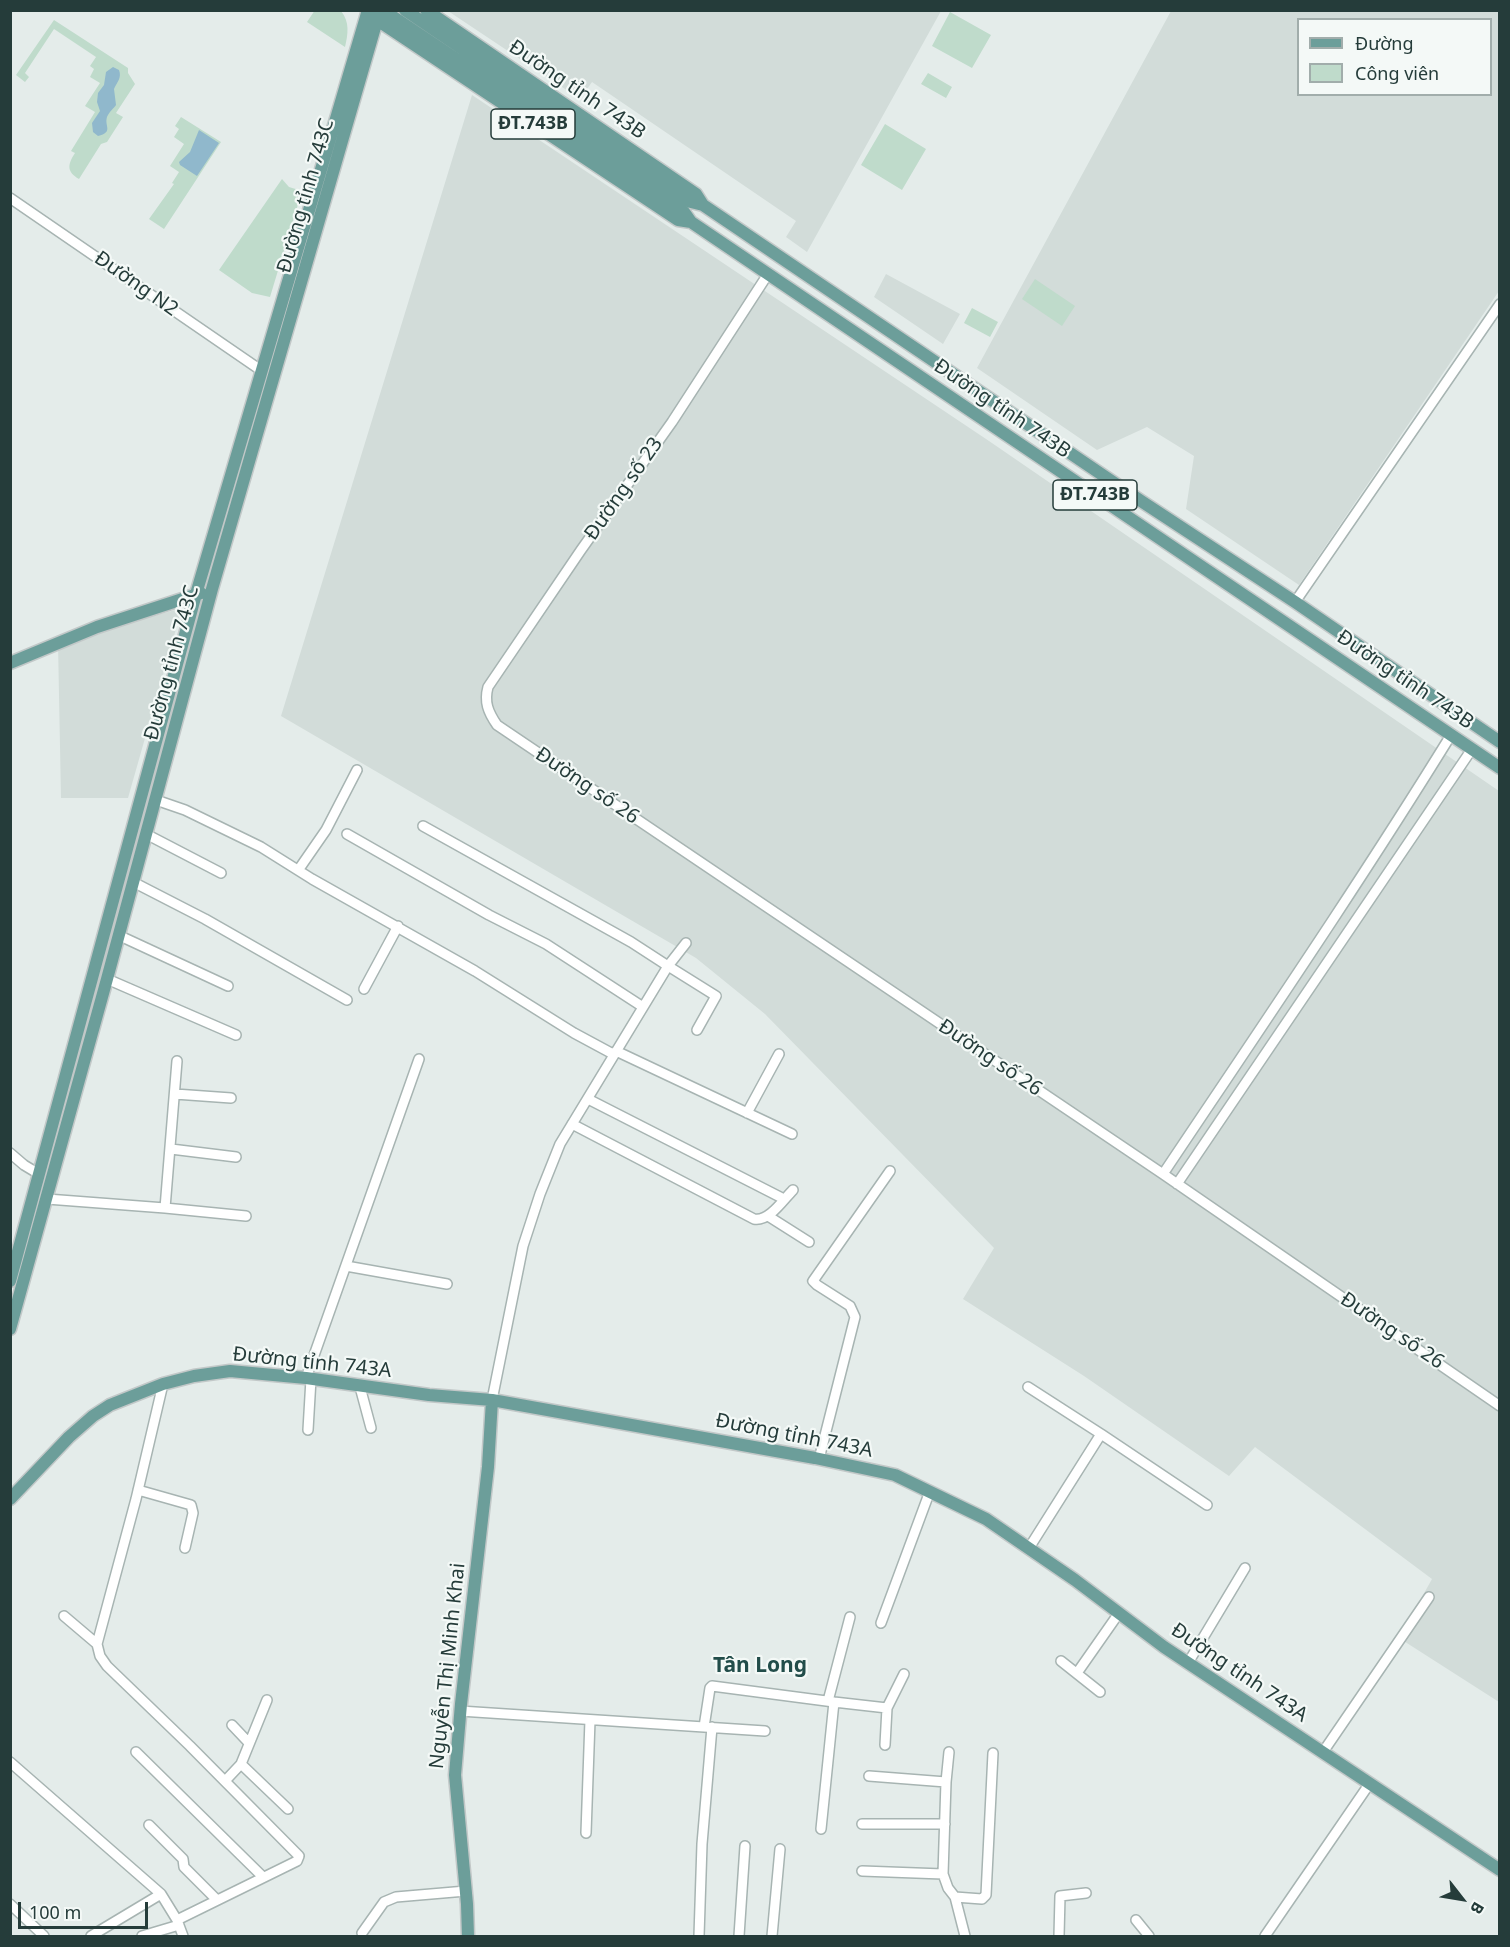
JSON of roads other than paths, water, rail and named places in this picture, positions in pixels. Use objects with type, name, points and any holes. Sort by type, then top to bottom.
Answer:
[{"type":"main road","name":"ĐT.743B","points":[[405,10],[673,197]]},
{"type":"main road","name":"Đường tỉnh 743B","points":[[426,10],[696,194],[703,205]]},
{"type":"main road","name":"ĐT.743B","points":[[373,13],[673,197]]},
{"type":"main road","name":"Đường tỉnh 743B","points":[[373,13],[678,220],[691,222]]},
{"type":"main road","name":"Đường tỉnh 743C","points":[[10,1281],[196,594],[262,371],[326,174],[373,13]]},
{"type":"main road","name":"Đường tỉnh 743C","points":[[10,1329],[212,589],[275,375],[326,174]]},
{"type":"main road","name":"Đường tỉnh 743B","points":[[673,197],[703,205],[1500,742]]},
{"type":"main road","name":"Đường tỉnh 743B","points":[[673,197],[691,222],[1500,768]]},
{"type":"main road","points":[[262,371],[275,375]]},
{"type":"main road","points":[[1129,518],[1141,501]]},
{"type":"main road","points":[[10,663],[97,627],[212,589]]},
{"type":"main road","name":"Đường tỉnh 743A","points":[[10,1499],[57,1449],[93,1416],[110,1405],[163,1384],[194,1376],[231,1371],[492,1400],[819,1459],[895,1475],[986,1519],[1188,1663],[1500,1870]]},
{"type":"main road","name":"Nguyễn Thị Minh Khai","points":[[468,1936],[455,1775],[460,1711],[485,1500],[492,1400]]},
{"type":"street","name":"Đường N2","points":[[10,198],[262,371]]},
{"type":"street","name":"Đường số 23","points":[[486,705],[485,697],[488,687],[672,422],[768,274]]},
{"type":"street","points":[[1295,602],[1500,304]]},
{"type":"street","name":"Đường số 26","points":[[486,705],[497,725],[1177,1184],[1500,1406]]},
{"type":"street","points":[[1162,1174],[1402,816],[1451,735]]},
{"type":"street","points":[[1177,1184],[1472,749]]},
{"type":"street","points":[[299,869],[326,830],[357,770]]},
{"type":"street","points":[[156,800],[185,810],[261,847],[312,879],[398,926],[574,1033],[792,1134]]},
{"type":"street","points":[[423,826],[621,937],[716,996],[697,1030]]},
{"type":"street","points":[[146,834],[221,873]]},
{"type":"street","points":[[347,834],[489,915],[546,944],[643,1007]]},
{"type":"street","points":[[133,882],[205,919],[347,1000]]},
{"type":"street","points":[[364,989],[398,926]]},
{"type":"street","points":[[118,936],[228,986]]},
{"type":"street","points":[[492,1400],[523,1246],[560,1144],[614,1052],[668,966],[686,943]]},
{"type":"street","points":[[1305,963],[1320,972]]},
{"type":"street","points":[[107,979],[236,1035]]},
{"type":"street","points":[[747,1113],[779,1054]]},
{"type":"street","points":[[308,1430],[309,1379],[419,1059]]},
{"type":"street","points":[[165,1208],[177,1061]]},
{"type":"street","points":[[175,1094],[231,1098]]},
{"type":"street","points":[[588,1099],[784,1199]]},
{"type":"street","points":[[572,1125],[754,1219],[759,1220],[768,1216],[793,1190]]},
{"type":"street","points":[[171,1149],[236,1157]]},
{"type":"street","points":[[10,1153],[24,1166],[39,1174]]},
{"type":"street","points":[[819,1459],[855,1317],[850,1306],[813,1281],[890,1171]]},
{"type":"street","points":[[47,1199],[246,1216]]},
{"type":"street","points":[[768,1216],[809,1242]]},
{"type":"street","points":[[346,1266],[447,1284]]},
{"type":"street","points":[[142,1936],[178,1922],[297,1861],[299,1856],[107,1666],[100,1656],[97,1644],[138,1490],[163,1384]]},
{"type":"street","points":[[360,1387],[371,1428]]},
{"type":"street","points":[[1028,1387],[1207,1505]]},
{"type":"street","points":[[1029,1548],[1101,1434]]},
{"type":"street","points":[[138,1490],[191,1504],[193,1513],[185,1548]]},
{"type":"street","points":[[882,1623],[930,1491]]},
{"type":"street","points":[[1188,1663],[1245,1568]]},
{"type":"street","points":[[1323,1752],[1429,1597]]},
{"type":"street","points":[[1077,1673],[1119,1613]]},
{"type":"street","points":[[64,1616],[97,1644]]},
{"type":"street","points":[[821,1829],[831,1701],[850,1617]]},
{"type":"street","points":[[1061,1661],[1100,1692]]},
{"type":"street","points":[[885,1744],[887,1708],[904,1674]]},
{"type":"street","points":[[699,1936],[710,1688],[712,1686],[887,1708]]},
{"type":"street","points":[[225,1781],[242,1764],[267,1701]]},
{"type":"street","points":[[460,1711],[765,1731]]},
{"type":"street","points":[[586,1833],[590,1720]]},
{"type":"street","points":[[232,1725],[249,1743]]},
{"type":"street","points":[[136,1752],[263,1877]]},
{"type":"street","points":[[949,1752],[943,1874],[955,1897],[965,1936]]},
{"type":"street","points":[[955,1897],[982,1899],[986,1895],[993,1753]]},
{"type":"street","points":[[10,1762],[161,1894],[178,1922],[183,1936]]},
{"type":"street","points":[[242,1764],[288,1809]]},
{"type":"street","points":[[869,1776],[946,1782]]},
{"type":"street","points":[[1265,1936],[1370,1783]]},
{"type":"street","points":[[862,1824],[945,1824]]},
{"type":"street","points":[[149,1825],[183,1859],[184,1867],[217,1900]]},
{"type":"street","points":[[739,1936],[745,1846]]},
{"type":"street","points":[[771,1936],[780,1849]]},
{"type":"street","points":[[862,1871],[943,1874]]},
{"type":"street","points":[[362,1933],[384,1902],[396,1897],[466,1891]]},
{"type":"street","points":[[1059,1936],[1060,1896],[1086,1893]]},
{"type":"street","points":[[91,1936],[161,1894]]},
{"type":"street","points":[[10,1904],[44,1936]]},
{"type":"street","points":[[1136,1920],[1149,1936]]},
{"type":"water","points":[[113,67],[120,73],[114,89],[116,105],[107,117],[106,133],[98,136],[93,132],[92,123],[100,111],[97,102],[98,93],[104,85],[106,72]]},
{"type":"water","points":[[199,130],[219,143],[197,176],[179,162],[190,152]]},
{"type":"district","name":"Tân Long","points":[[760,1666]]}]
